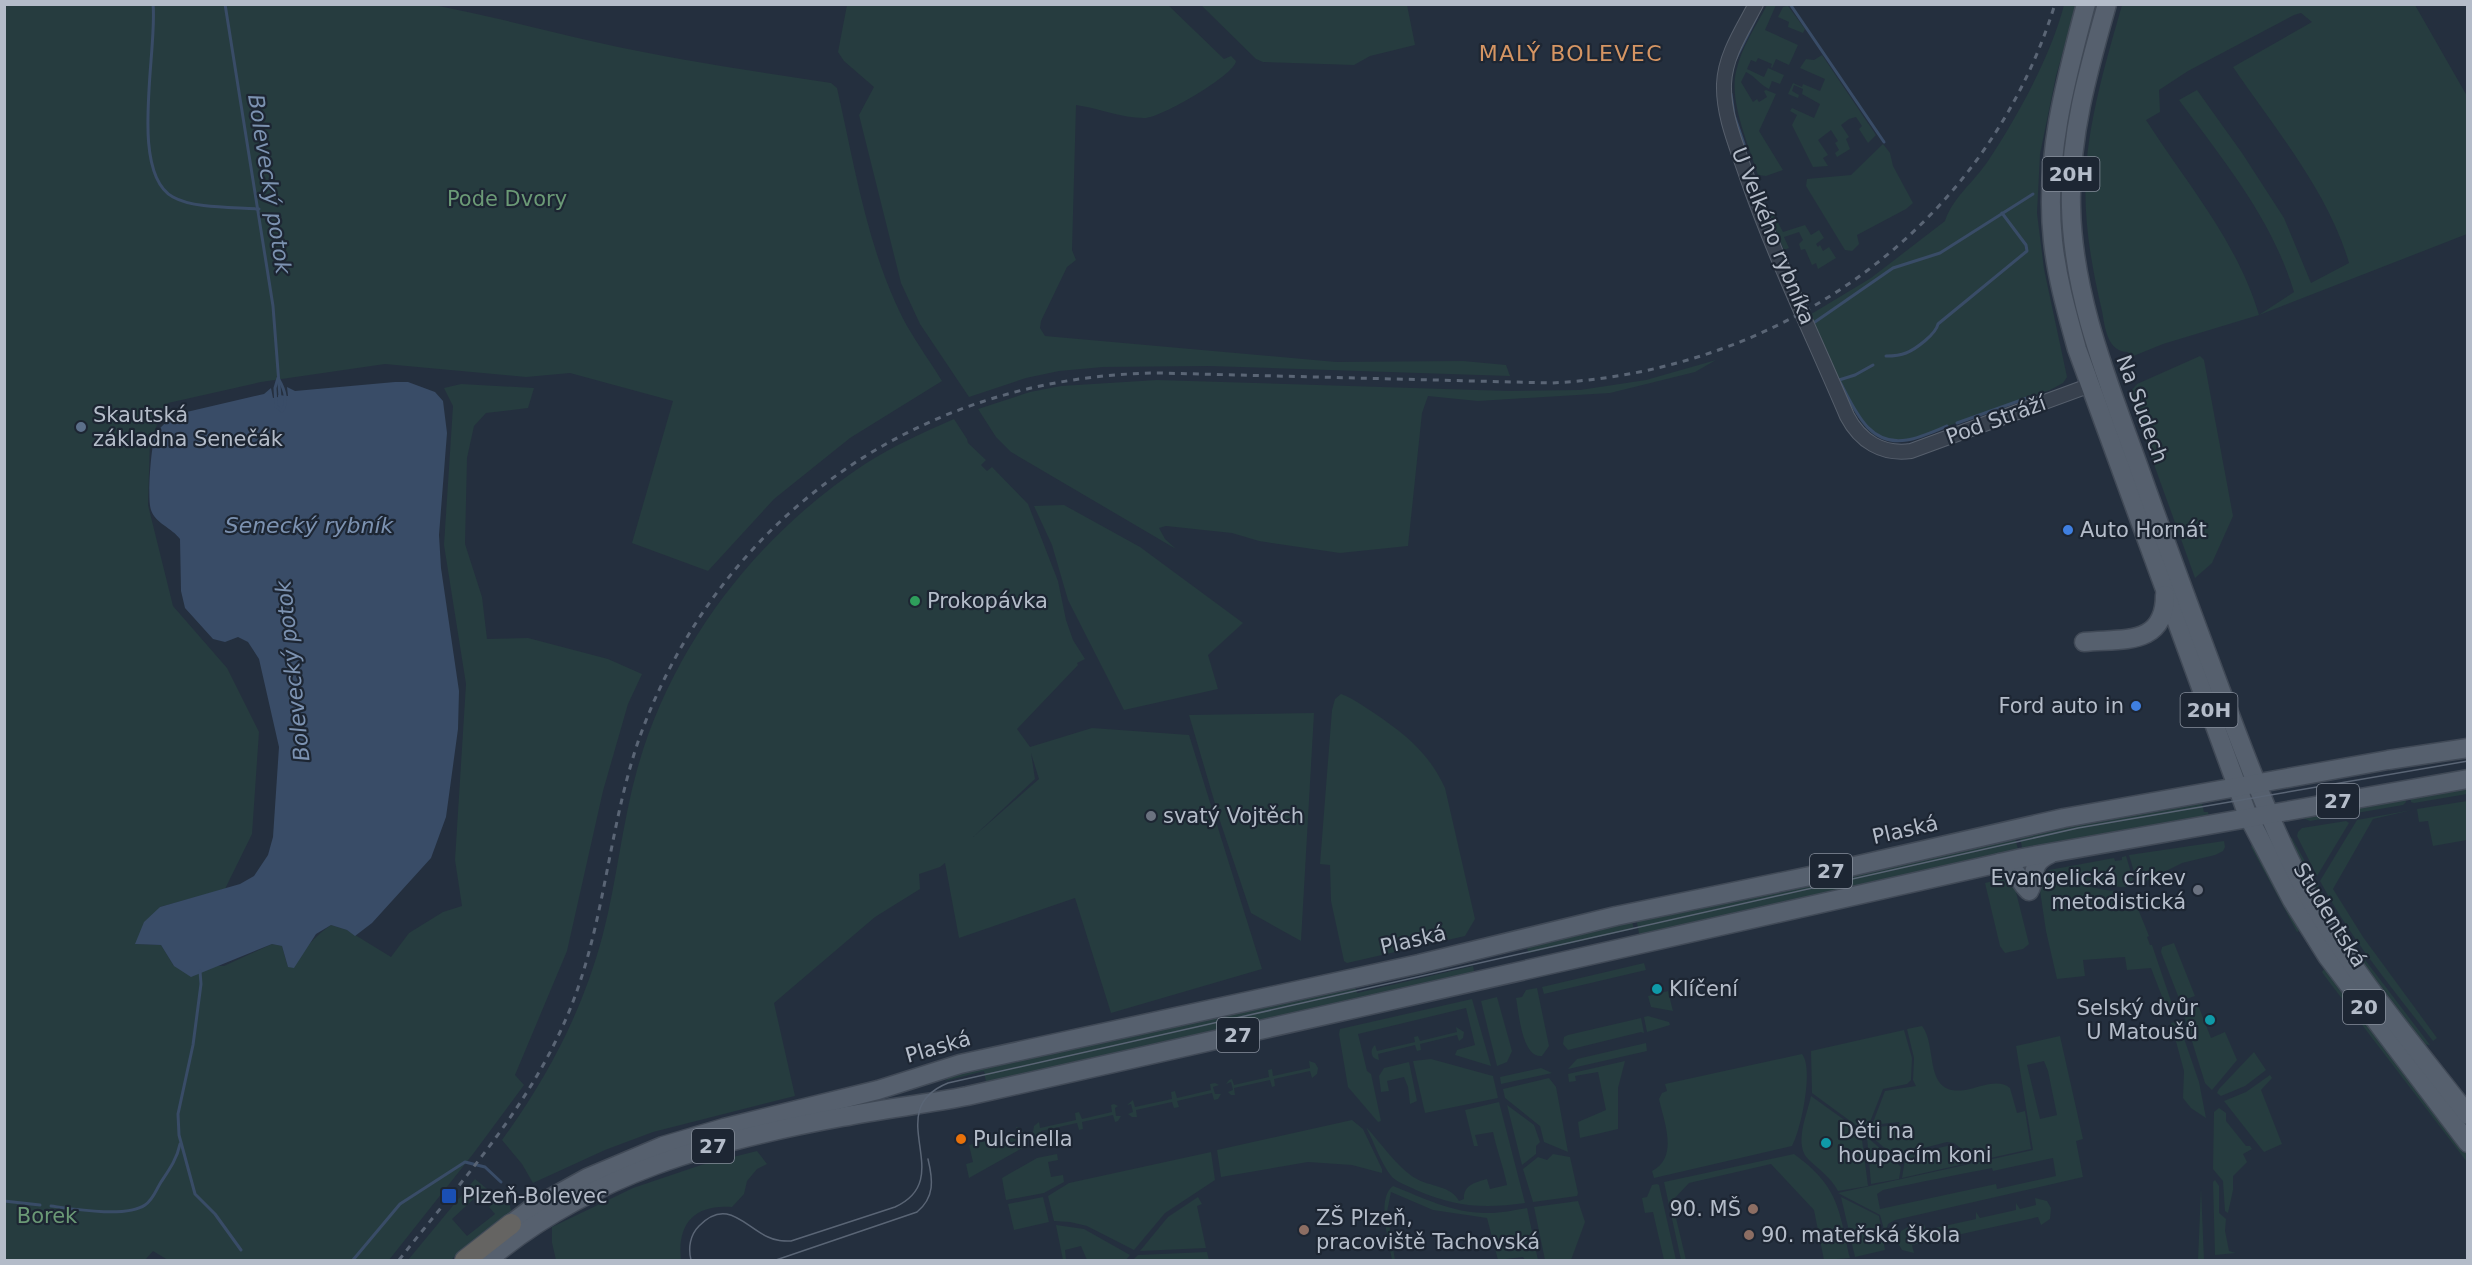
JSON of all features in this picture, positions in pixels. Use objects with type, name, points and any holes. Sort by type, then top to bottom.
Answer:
[{"type":"highway","name":"Plaská","points":[[465,1260],[511,1224]]},
{"type":"main road","name":"Na Sudech","points":[[2086,4],[2066,80],[2052,172],[2051,210],[2056,260],[2064,302],[2090,385],[2237,787]]},
{"type":"main road","name":"Na Sudech","points":[[2107,4],[2086,82],[2072,168],[2073,239],[2083,300],[2108,379],[2168,549],[2268,813]]},
{"type":"main road","points":[[2084,642],[2135,638],[2148,634],[2158,626],[2164,615],[2165,587]]},
{"type":"main road","name":"Plaská","points":[[511,1224],[539,1204],[587,1178],[663,1146],[724,1128],[878,1090],[960,1064],[1419,964],[1616,916],[1815,875],[2064,818],[2405,757],[2468,748]]},
{"type":"main road","name":"27","points":[[488,1260],[536,1224],[592,1191],[628,1174],[664,1161],[726,1143],[841,1117],[967,1096],[2000,863],[2248,816],[2468,779]]},
{"type":"main road","name":"Studentská","points":[[2237,787],[2248,816],[2292,900],[2327,956],[2468,1143]]},
{"type":"main road","name":"Studentská","points":[[2268,813],[2310,897],[2350,961],[2468,1115]]},
{"type":"main road","points":[[2000,863],[2017,872],[2029,891],[2036,865],[2041,858],[2053,852]]},
{"type":"street","name":"U Velkého rybníka","points":[[1756,4],[1735,43],[1726,70],[1726,105],[1732,134],[1761,218],[1846,416],[1860,436],[1884,450]]},
{"type":"street","name":"Pod Stráží","points":[[1884,450],[1898,452],[1918,450],[2108,379]]},
{"type":"green space","points":[[5,5],[434,5],[629,49],[831,83],[837,88],[864,210],[882,270],[907,326],[942,381],[850,438],[774,499],[708,571],[632,543],[673,401],[570,373],[526,377],[385,364],[261,382],[168,403],[150,440],[148,505],[173,606],[227,668],[259,732],[252,834],[225,889],[160,907],[136,944],[161,945],[174,966],[224,966],[272,944],[282,946],[288,967],[314,939],[331,925],[347,930],[391,957],[409,933],[443,912],[462,906],[455,860],[466,684],[444,545],[453,406],[444,388],[461,384],[534,388],[528,408],[486,413],[474,426],[467,458],[465,544],[482,597],[487,639],[528,638],[608,659],[642,674],[628,704],[603,791],[567,951],[515,1075],[524,1085],[389,1260],[168,1260],[153,1251],[145,1260],[5,1260]]},
{"type":"green space","points":[[847,5],[1168,5],[1224,59],[1231,56],[1236,61],[1223,76],[1195,95],[1152,116],[1144,118],[1127,116],[1076,105],[1072,250],[1076,260],[1067,267],[1041,321],[1040,328],[1045,336],[1336,362],[1463,361],[1506,365],[1510,376],[1209,366],[1103,367],[1059,371],[1026,378],[969,397],[920,324],[901,283],[859,115],[874,87],[844,61],[838,52]]},
{"type":"green space","points":[[1201,5],[1407,5],[1415,45],[1370,56],[1354,65],[1263,62],[1256,59]]},
{"type":"green space","points":[[1767,5],[1776,5],[1765,30],[1798,45],[1789,65],[1776,59],[1772,68],[1772,64],[1758,58],[1756,62],[1751,60],[1747,69],[1764,77],[1768,68],[1784,75],[1780,84],[1772,81],[1769,89],[1746,72],[1741,82],[1753,102],[1757,99],[1759,102],[1767,97],[1764,91],[1766,90],[1776,94],[1759,131],[1783,170],[1766,176],[1758,175],[1741,124],[1735,97],[1735,84],[1741,54]]},
{"type":"green space","points":[[2064,5],[2076,5],[2056,76],[2040,154],[2037,213],[2044,269],[2067,377],[2063,383],[2050,390],[1908,440],[1887,439],[1875,435],[1866,427],[1847,398],[1808,316],[1871,278],[1945,221],[1958,197],[1988,161],[2021,106],[2051,45]]},
{"type":"green space","points":[[2122,5],[2415,5],[2467,96],[2467,234],[2259,315],[2163,344],[2131,357],[2128,352],[2116,348],[2106,331],[2094,276],[2085,188],[2091,128]],"holes":[[[2301,13],[2312,22],[2233,67],[2314,186],[2340,237],[2349,263],[2311,283],[2284,218],[2242,153],[2197,90],[2179,100],[2260,215],[2285,265],[2294,292],[2259,315],[2238,262],[2210,214],[2146,120],[2160,112],[2159,90],[2188,71]]]},
{"type":"green space","points":[[1788,6],[1805,29],[1803,33],[1788,27],[1789,22],[1778,17],[1783,7]]},
{"type":"green space","points":[[1822,55],[1876,135],[1868,143],[1859,129],[1862,126],[1856,117],[1849,119],[1841,125],[1849,137],[1846,139],[1850,149],[1837,157],[1835,153],[1839,150],[1835,143],[1838,141],[1831,130],[1818,140],[1828,155],[1823,158],[1828,166],[1813,167],[1792,125],[1797,115],[1790,111],[1792,108],[1814,118],[1820,104],[1802,94],[1803,89],[1794,85],[1792,91],[1799,95],[1798,98],[1788,94],[1793,83],[1802,87],[1803,84],[1820,91],[1825,79],[1800,68],[1806,59],[1814,60]]},
{"type":"green space","points":[[1883,144],[1890,153],[1893,166],[1913,203],[1857,235],[1859,244],[1852,251],[1845,250],[1806,186],[1807,179],[1851,175]]},
{"type":"green space","points":[[1774,215],[1783,232],[1805,225],[1811,235],[1819,230],[1824,238],[1816,244],[1818,247],[1820,245],[1823,251],[1829,247],[1836,258],[1818,269],[1816,263],[1812,265],[1805,249],[1801,250],[1799,244],[1803,240],[1799,232],[1784,237],[1789,248],[1784,250],[1770,216]]},
{"type":"green space","points":[[2200,356],[2204,360],[2233,516],[2212,563],[2195,578],[2130,398],[2137,384]]},
{"type":"green space","points":[[1716,360],[1695,372],[1610,393],[1478,401],[1428,396],[1422,413],[1408,546],[1340,553],[1259,541],[1232,533],[1166,526],[1159,528],[1165,539],[1176,549],[1011,452],[996,437],[978,409],[1030,392],[1061,386],[1157,380],[1509,391],[1580,390],[1646,380]]},
{"type":"green space","points":[[954,419],[968,443],[986,460],[981,465],[987,471],[992,467],[1028,504],[1058,581],[1066,620],[1073,640],[1085,659],[1077,663],[1078,665],[1017,729],[1030,747],[1092,728],[1189,735],[1262,969],[1111,1013],[1075,898],[959,938],[945,863],[919,874],[920,889],[875,917],[774,1003],[795,1096],[653,1132],[605,1150],[533,1183],[522,1164],[502,1140],[549,1067],[574,1016],[595,962],[608,914],[637,770],[652,724],[672,679],[696,637],[724,597],[755,559],[789,524],[826,492],[865,464],[898,445]],"holes":[[[1031,753],[1039,779],[973,837],[1035,779]]]},
{"type":"green space","points":[[1064,505],[1140,547],[1243,623],[1208,655],[1218,689],[1124,710],[1068,600],[1052,545],[1034,506]]},
{"type":"green space","points":[[1341,694],[1362,705],[1406,737],[1424,754],[1439,776],[1445,788],[1475,919],[1465,936],[1347,963],[1344,961],[1331,901],[1330,865],[1320,864],[1332,710],[1335,699]]},
{"type":"green space","points":[[1314,713],[1301,941],[1251,913],[1221,824],[1189,715]]},
{"type":"green space","points":[[2467,785],[2467,794],[2411,802],[2410,794]]},
{"type":"green space","points":[[2405,795],[2406,802],[2403,805],[2310,821],[2303,818],[2300,813]]},
{"type":"green space","points":[[2206,799],[2206,803],[2202,804],[2204,812],[2208,812],[2209,816],[2023,852],[2019,833]]},
{"type":"green space","points":[[2467,801],[2467,840],[2433,846],[2428,821],[2419,822],[2417,809]]},
{"type":"green space","points":[[2412,810],[2373,819],[2333,889],[2363,937],[2437,1038],[2433,1041],[2358,943],[2320,881],[2357,820]]},
{"type":"green space","points":[[2346,821],[2349,823],[2317,876],[2297,836],[2298,832],[2302,828]]},
{"type":"green space","points":[[2014,834],[2019,853],[1640,939],[1636,917]]},
{"type":"green space","points":[[2287,836],[2292,838],[2328,903],[2362,956],[2430,1045],[2421,1044],[2371,981],[2317,897]]},
{"type":"green space","points":[[2224,841],[2223,851],[2182,863],[2138,885],[2129,855]]},
{"type":"green space","points":[[2252,843],[2282,892],[2299,931],[2297,932],[2251,847]]},
{"type":"green space","points":[[2126,856],[2135,886],[2109,886],[2043,873],[2114,858],[2115,861],[2122,860],[2122,857]]},
{"type":"green space","points":[[2012,876],[2029,944],[2023,949],[2005,953],[2000,946],[1985,883]]},
{"type":"green space","points":[[2044,877],[2119,891],[2121,898],[2134,899],[2174,1010],[2168,1012],[2151,968],[2127,970],[2125,957],[2083,960],[2085,976],[2057,979],[2046,931],[2039,884],[2039,879]]},
{"type":"green space","points":[[1631,918],[1634,929],[1529,953],[1526,946]]},
{"type":"green space","points":[[2174,943],[2195,996],[2180,1001],[2161,952],[2162,947]]},
{"type":"green space","points":[[1644,963],[1646,970],[1544,994],[1542,987]]},
{"type":"green space","points":[[1473,966],[1475,976],[953,1091],[986,1082],[984,1071],[945,1081],[955,1073],[1354,983],[1357,993]]},
{"type":"green space","points":[[2324,969],[2339,984],[2467,1152],[2467,1162],[2327,979],[2322,972]]},
{"type":"green space","points":[[1537,988],[1549,1046],[1542,1056],[1535,1055],[1526,1043],[1516,998],[1522,997],[1526,990]]},
{"type":"green space","points":[[1668,991],[1673,1011],[1651,1007],[1648,996]]},
{"type":"green space","points":[[1497,997],[1512,1051],[1507,1062],[1497,1066],[1481,1001]]},
{"type":"green space","points":[[1472,999],[1491,1066],[1455,1055],[1457,1050],[1475,1045],[1466,1008],[1358,1034],[1367,1071],[1371,1074],[1381,1121],[1378,1122],[1348,1087],[1340,1029]]},
{"type":"green space","points":[[2198,1005],[2211,1038],[2225,1032],[2237,1060],[2212,1090],[2205,1083],[2182,1009]]},
{"type":"green space","points":[[1644,1017],[1669,1022],[1670,1025],[1647,1032]]},
{"type":"green space","points":[[1641,1018],[1644,1033],[1568,1050],[1563,1044],[1564,1037],[1568,1035]]},
{"type":"green space","points":[[2178,1021],[2199,1082],[2206,1118],[2191,1108],[2183,1098],[2184,1071],[2171,1023]]},
{"type":"green space","points":[[1922,1026],[1927,1035],[1934,1070],[1944,1087],[1955,1090],[2001,1084],[2010,1088],[2017,1113],[2025,1111],[2031,1149],[1977,1161],[1954,1143],[1947,1142],[1908,1152],[1902,1157],[1901,1163],[1869,1134],[1872,1128],[1900,1124],[1899,1122],[1872,1125],[1885,1091],[1916,1086],[1913,1080],[1914,1058],[1907,1029]]},
{"type":"green space","points":[[1456,1027],[1464,1032],[1463,1038],[1459,1041],[1457,1035],[1420,1044],[1421,1050],[1417,1051],[1415,1045],[1378,1054],[1379,1060],[1372,1054],[1375,1045],[1377,1051],[1415,1042],[1414,1037],[1418,1036],[1420,1041],[1457,1032]]},
{"type":"green space","points":[[1904,1030],[1912,1058],[1911,1080],[1907,1084],[1883,1089],[1868,1127],[1857,1126],[1812,1093],[1811,1051]]},
{"type":"green space","points":[[2060,1036],[2083,1139],[2076,1141],[2083,1177],[1895,1220],[1888,1224],[1885,1233],[1880,1215],[1838,1193],[2033,1150],[2016,1046]],"holes":[[[2044,1061],[2057,1115],[2040,1119],[2027,1065]],[[2053,1158],[2056,1176],[1997,1189],[1996,1184],[1880,1209],[1877,1194],[1883,1190]]]},
{"type":"green space","points":[[1646,1043],[1647,1051],[1568,1069],[1577,1059]]},
{"type":"green space","points":[[2254,1052],[2266,1070],[2245,1086],[2221,1096],[2217,1093],[2219,1089]]},
{"type":"green space","points":[[1802,1054],[1807,1072],[1805,1099],[1792,1146],[1654,1178],[1652,1171],[1660,1165],[1667,1148],[1666,1128],[1659,1099],[1662,1093],[1667,1091],[1665,1084]]},
{"type":"green space","points":[[1431,1059],[1493,1076],[1498,1098],[1425,1113],[1413,1061]]},
{"type":"green space","points":[[1309,1061],[1315,1063],[1318,1068],[1317,1074],[1312,1078],[1310,1071],[1274,1079],[1275,1086],[1272,1087],[1270,1080],[1234,1088],[1235,1095],[1228,1092],[1233,1090],[1231,1082],[1226,1084],[1229,1080],[1232,1079],[1234,1085],[1269,1077],[1268,1070],[1272,1069],[1273,1076],[1310,1068]]},
{"type":"green space","points":[[1625,1061],[1618,1088],[1618,1129],[1580,1138],[1578,1122],[1606,1110],[1598,1072],[1575,1076],[1576,1081],[1569,1082],[1568,1074]]},
{"type":"green space","points":[[1409,1062],[1417,1101],[1410,1104],[1404,1077],[1387,1081],[1389,1091],[1381,1092],[1379,1076],[1384,1068]]},
{"type":"green space","points":[[1541,1068],[1552,1073],[1501,1084],[1500,1077]]},
{"type":"green space","points":[[2270,1075],[2272,1078],[2261,1090],[2282,1144],[2264,1152],[2224,1101],[2246,1092]]},
{"type":"green space","points":[[1549,1078],[1556,1087],[1568,1152],[1544,1142],[1540,1126],[1505,1098],[1503,1089]]},
{"type":"green space","points":[[1210,1084],[1219,1085],[1213,1087],[1215,1094],[1221,1094],[1218,1099],[1214,1100],[1212,1093],[1177,1101],[1179,1107],[1174,1108],[1172,1102],[1136,1110],[1137,1117],[1128,1114],[1133,1112],[1131,1104],[1127,1105],[1133,1100],[1135,1107],[1172,1099],[1171,1092],[1175,1091],[1177,1098],[1211,1090]]},
{"type":"green space","points":[[1811,1096],[1861,1132],[1868,1186],[1838,1191],[1829,1178],[1804,1154],[1802,1130]]},
{"type":"green space","points":[[1499,1102],[1525,1203],[1483,1206],[1457,1203],[1430,1196],[1404,1184],[1394,1179],[1388,1172],[1366,1127],[1409,1174],[1451,1192],[1459,1201],[1464,1199],[1468,1187],[1479,1181],[1487,1179],[1490,1189],[1507,1185],[1493,1132],[1475,1135],[1478,1146],[1474,1146],[1465,1110]]},
{"type":"green space","points":[[1111,1105],[1118,1106],[1115,1108],[1116,1116],[1121,1116],[1118,1121],[1115,1122],[1113,1115],[1082,1122],[1083,1129],[1079,1130],[1077,1123],[1041,1131],[1042,1139],[1036,1137],[1033,1132],[1034,1126],[1039,1122],[1040,1128],[1076,1120],[1075,1113],[1079,1112],[1082,1119],[1112,1112]]},
{"type":"green space","points":[[1507,1105],[1534,1125],[1540,1142],[1536,1146],[1536,1154],[1522,1165]]},
{"type":"green space","points":[[2219,1108],[2226,1113],[2226,1121],[2246,1146],[2252,1149],[2243,1154],[2247,1162],[2233,1176],[2233,1190],[2228,1213],[2225,1211],[2223,1181],[2213,1169],[2214,1112]]},
{"type":"green space","points":[[1352,1120],[1363,1129],[1382,1173],[1352,1165],[1308,1162],[1221,1177],[1217,1150]]},
{"type":"green space","points":[[1016,1127],[1026,1135],[1024,1147],[969,1178],[966,1164],[973,1162],[969,1145],[1017,1134]]},
{"type":"green space","points":[[1867,1137],[1901,1167],[1899,1179],[1871,1184]]},
{"type":"green space","points":[[1951,1145],[1973,1162],[1902,1178],[1905,1159],[1909,1155]]},
{"type":"green space","points":[[757,1151],[767,1164],[757,1169],[747,1181],[744,1194],[732,1207],[707,1209],[691,1219],[682,1236],[681,1260],[556,1260],[552,1243],[552,1227],[633,1188],[701,1165]]},
{"type":"green space","points":[[1211,1152],[1215,1180],[1165,1213],[1134,1250],[1087,1226],[1054,1221],[1048,1196],[1069,1183]]},
{"type":"green space","points":[[1057,1154],[1058,1160],[1048,1162],[1051,1177],[1063,1175],[1064,1182],[1044,1193],[1006,1200],[1002,1178],[1037,1158]]},
{"type":"green space","points":[[1553,1154],[1570,1157],[1577,1196],[1533,1202],[1523,1169],[1538,1157],[1547,1160]]},
{"type":"green space","points":[[1794,1154],[1820,1177],[1834,1199],[1843,1225],[1850,1258],[1824,1260],[1814,1210],[1771,1164],[1689,1183],[1672,1201],[1686,1260],[1681,1260],[1664,1182]]},
{"type":"green space","points":[[475,1179],[492,1193],[484,1200],[479,1194],[452,1219],[467,1236],[495,1214],[489,1207],[498,1199],[502,1203],[508,1198],[512,1214],[487,1229],[451,1260],[408,1260]]},
{"type":"green space","points":[[2215,1180],[2219,1186],[2219,1213],[2226,1219],[2225,1231],[2229,1251],[2236,1253],[2215,1255],[2213,1182]]},
{"type":"green space","points":[[1657,1184],[1676,1260],[1664,1260],[1653,1212],[1645,1213],[1642,1198],[1647,1197],[1652,1185]]},
{"type":"green space","points":[[1393,1186],[1440,1204],[1476,1213],[1527,1208],[1538,1260],[1525,1260],[1523,1257],[1498,1260],[1487,1218],[1433,1210],[1391,1192],[1387,1212],[1395,1260],[1392,1260],[1384,1210],[1388,1192]]},
{"type":"green space","points":[[2201,1188],[2204,1260],[2198,1260]]},
{"type":"green space","points":[[1043,1197],[1049,1222],[1014,1230],[1008,1204]]},
{"type":"green space","points":[[1198,1197],[1202,1204],[1197,1206],[1206,1248],[1140,1251],[1168,1217]]},
{"type":"green space","points":[[1841,1197],[1879,1216],[1885,1250],[1855,1257]]},
{"type":"green space","points":[[2035,1198],[2047,1201],[2051,1208],[2050,1219],[2041,1225],[2038,1217],[1912,1245],[1914,1253],[1902,1250],[1898,1243],[1901,1231],[1908,1227],[1910,1234],[1923,1231],[1924,1224],[1926,1230],[1976,1219],[1976,1212],[1980,1218],[2016,1210],[2016,1203],[2020,1209],[2036,1205]]},
{"type":"green space","points":[[1578,1201],[1585,1222],[1571,1260],[1545,1260],[1534,1207]]},
{"type":"green space","points":[[1056,1225],[1084,1229],[1130,1255],[1126,1260],[1087,1260],[1081,1246],[1065,1250],[1066,1260],[1063,1260]]},
{"type":"green space","points":[[1207,1252],[1209,1260],[1133,1260],[1138,1255]]},
{"type":"water","name":"Senecký rybník","points":[[408,382],[435,392],[443,401],[447,433],[439,535],[441,568],[459,691],[458,729],[446,817],[431,858],[372,923],[355,936],[347,930],[331,925],[316,934],[294,968],[288,967],[282,946],[272,944],[191,977],[174,966],[161,945],[135,944],[144,922],[160,907],[240,884],[254,876],[268,855],[273,837],[279,747],[259,659],[248,642],[238,637],[225,642],[213,639],[185,608],[181,591],[180,539],[153,515],[151,510],[150,473],[155,436],[165,423],[178,414],[264,394],[271,388],[273,398],[278,395],[288,396],[287,387],[295,391]]},
{"type":"waterway","points":[[153,4],[148,137],[152,163],[159,183],[173,197],[192,204],[259,209]]},
{"type":"waterway","name":"Bolevecký potok","points":[[225,4],[273,306],[280,397]]},
{"type":"waterway","points":[[1790,4],[1884,142]]},
{"type":"waterway","points":[[1736,58],[1756,18]]},
{"type":"waterway","points":[[1731,94],[1734,115],[1746,150]]},
{"type":"waterway","points":[[1812,324],[1893,268],[1940,253],[2033,194]]},
{"type":"waterway","points":[[1886,356],[1903,354],[1920,345],[1930,337],[1938,324],[2027,251],[2026,245],[2002,213]]},
{"type":"waterway","points":[[1873,365],[1855,375],[1839,380],[1857,413],[1872,431],[1882,438],[1893,441],[1922,436],[1947,426]]},
{"type":"waterway","name":"Bolevecký potok","points":[[278,378],[285,394],[282,411],[276,406],[275,388],[278,378]]},
{"type":"waterway","points":[[1957,423],[2027,398]]},
{"type":"waterway","name":"Bolevecký potok","points":[[200,971],[201,984],[193,1045],[178,1114],[179,1135],[195,1194],[215,1214],[241,1250]]},
{"type":"waterway","points":[[51,1206],[113,1212],[136,1209],[145,1205],[152,1198],[172,1164],[180,1144]]},
{"type":"waterway","name":"Bolevecký potok","points":[[353,1260],[400,1204],[465,1162],[485,1167],[501,1182]]},
{"type":"waterway","name":"Bolevecký potok","points":[[513,1196],[514,1202]]},
{"type":"waterway","points":[[4,1201],[40,1205]]},
{"type":"tram line","points":[[691,1260],[690,1246],[694,1233],[709,1218],[718,1214],[735,1217],[771,1238],[791,1241],[895,1207],[913,1194],[921,1179],[922,1162],[918,1127],[920,1110],[929,1095],[948,1083],[2078,828],[2468,761]]},
{"type":"tram line","points":[[776,1260],[917,1212],[930,1194],[931,1174],[928,1159]]},
{"type":"railway","points":[[399,1260],[490,1146],[511,1116],[531,1086],[565,1021],[578,987],[598,917],[628,774],[639,739],[675,659],[721,588],[776,525],[840,473],[911,431],[989,400],[1072,380],[1159,373],[1552,383],[1637,372],[1718,350],[1794,317],[1864,273],[1926,219],[1980,156],[2023,84],[2055,4]]},
{"type":"place","name":"Skautská základna Senečák","points":[[81,427]]},
{"type":"place","name":"Auto Hornát","points":[[2068,530]]},
{"type":"place","name":"Prokopávka","points":[[915,601]]},
{"type":"place","name":"Ford auto in","points":[[2136,706]]},
{"type":"place","name":"svatý Vojtěch","points":[[1151,816]]},
{"type":"place","name":"Evangelická církev metodistická","points":[[2198,890]]},
{"type":"place","name":"Klíčení","points":[[1657,989]]},
{"type":"place","name":"Selský dvůr U Matoušů","points":[[2210,1020]]},
{"type":"place","name":"Pulcinella","points":[[961,1139]]},
{"type":"place","name":"Děti na houpacím koni","points":[[1826,1143]]},
{"type":"place","name":"Plzeň-Bolevec","points":[[449,1196]]},
{"type":"place","name":"90. MŠ","points":[[1753,1209]]},
{"type":"place","name":"ZŠ Plzeň, pracoviště Tachovská","points":[[1304,1230]]},
{"type":"place","name":"90. mateřská škola","points":[[1749,1235]]},
{"type":"district","name":"MALÝ BOLEVEC","points":[[1571,53]]},
{"type":"park label","name":"Pode Dvory","points":[[507,199]]},
{"type":"park label","name":"Borek","points":[[47,1216]]}]
